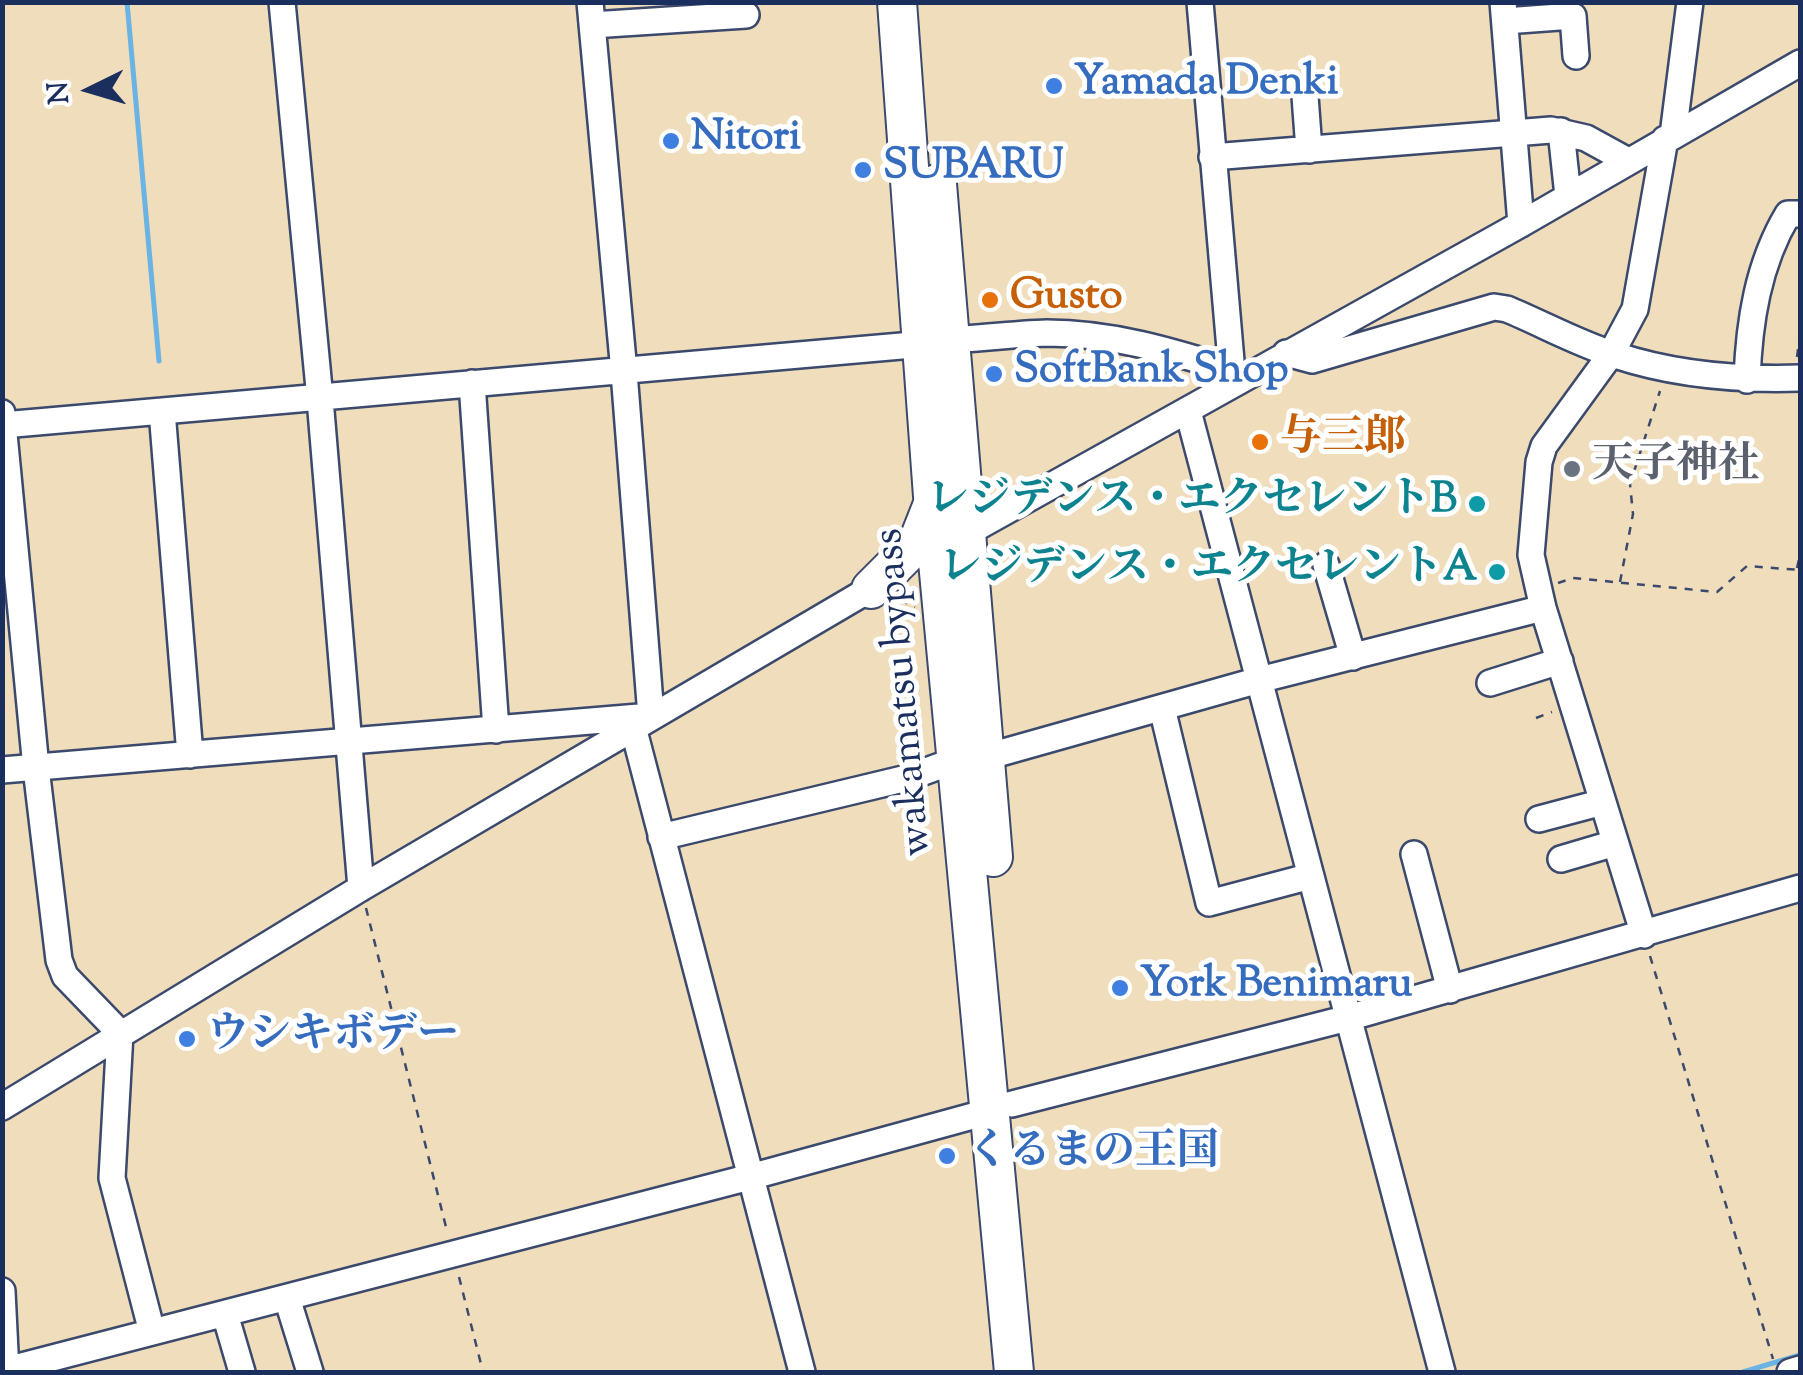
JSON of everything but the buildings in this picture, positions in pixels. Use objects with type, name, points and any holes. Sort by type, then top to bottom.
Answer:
[{"type":"highway","name":"wakamatsu bypass","points":[[897,2],[938,342],[934,500],[951,542],[932,617],[972,758]]},
{"type":"highway","name":"wakamatsu bypass","points":[[920,2],[951,542],[1002,1107],[1014,1372]]},
{"type":"highway","points":[[880,595],[918,542],[934,500]]},
{"type":"highway","points":[[880,595],[918,590],[936,606],[932,617]]},
{"type":"highway","name":"wakamatsu bypass","points":[[1002,1107],[1036,1372]]},
{"type":"street","points":[[282,2],[361,888]]},
{"type":"street","points":[[1200,2],[1232,377]]},
{"type":"street","points":[[1644,935],[1530,555],[1544,446],[1610,354],[1635,309],[1669,137],[1690,2]]},
{"type":"street","points":[[1521,224],[1504,12],[1573,16],[1576,56]]},
{"type":"street","points":[[746,15],[591,14],[624,372],[642,722],[661,837],[802,1372]]},
{"type":"street","points":[[2,1107],[642,722],[880,595],[951,542],[1188,411],[1232,377],[1286,353],[1521,224],[1800,63]]},
{"type":"street","points":[[1304,96],[1309,150]]},
{"type":"street","points":[[1212,157],[1562,131],[1586,138],[1628,161]]},
{"type":"street","points":[[1562,131],[1568,196]]},
{"type":"street","points":[[1747,380],[1748,340],[1756,294],[1773,239],[1788,214],[1800,214]]},
{"type":"street","points":[[1286,353],[1312,360],[1494,307],[1507,309],[1610,354],[1668,369],[1747,380],[1800,378]]},
{"type":"street","points":[[3,425],[1048,333],[1098,337],[1168,350],[1232,377]]},
{"type":"street","points":[[472,383],[496,730]]},
{"type":"street","points":[[162,411],[190,754]]},
{"type":"street","points":[[1188,411],[1442,1372]]},
{"type":"street","points":[[2,413],[12,610],[36,768],[58,960],[65,976],[120,1033],[112,1178],[152,1332]]},
{"type":"street","points":[[1326,565],[1353,657]]},
{"type":"street","points":[[661,837],[908,778],[1353,657],[1541,598]]},
{"type":"street","points":[[1490,683],[1560,661]]},
{"type":"street","points":[[1162,708],[1209,903],[1311,876]]},
{"type":"street","points":[[2,770],[349,740],[642,722]]},
{"type":"street","points":[[1539,819],[1603,802]]},
{"type":"street","points":[[1561,858],[1615,843]]},
{"type":"street","points":[[1414,854],[1450,990]]},
{"type":"street","points":[[2,1291],[6,1372],[1348,1018],[1800,888]]},
{"type":"street","points":[[287,1298],[310,1372]]},
{"type":"street","points":[[225,1314],[242,1372]]},
{"type":"street","points":[[1790,1372],[1800,1370]]},
{"type":"path","points":[[1620,583],[1633,514],[1630,484],[1668,369]]},
{"type":"path","points":[[1541,598],[1573,578],[1717,592],[1747,566],[1799,569],[1800,556]]},
{"type":"path","points":[[880,595],[906,601],[932,617]]},
{"type":"path","points":[[361,888],[483,1372]]},
{"type":"path","points":[[1644,935],[1771,1352]]},
{"type":"waterway","points":[[127,2],[159,361]]},
{"type":"waterway","points":[[1743,1372],[1800,1355]]},
{"type":"place","name":"Yamada Denki","points":[[1054,86]]},
{"type":"place","name":"Nitori","points":[[671,141]]},
{"type":"place","name":"SUBARU","points":[[863,170]]},
{"type":"place","name":"Gusto","points":[[990,300]]},
{"type":"place","name":"SoftBank Shop","points":[[994,374]]},
{"type":"place","name":"与三郎","points":[[1260,442]]},
{"type":"place","name":"天子神社","points":[[1572,469]]},
{"type":"place","name":"レジデンス・エクセレントB","points":[[1477,504]]},
{"type":"place","name":"レジデンス・エクセレントA","points":[[1497,572]]},
{"type":"place","name":"York Benimaru","points":[[1120,988]]},
{"type":"place","name":"ウシキボデー","points":[[187,1039]]},
{"type":"place","name":"くるまの王国","points":[[947,1156]]}]
